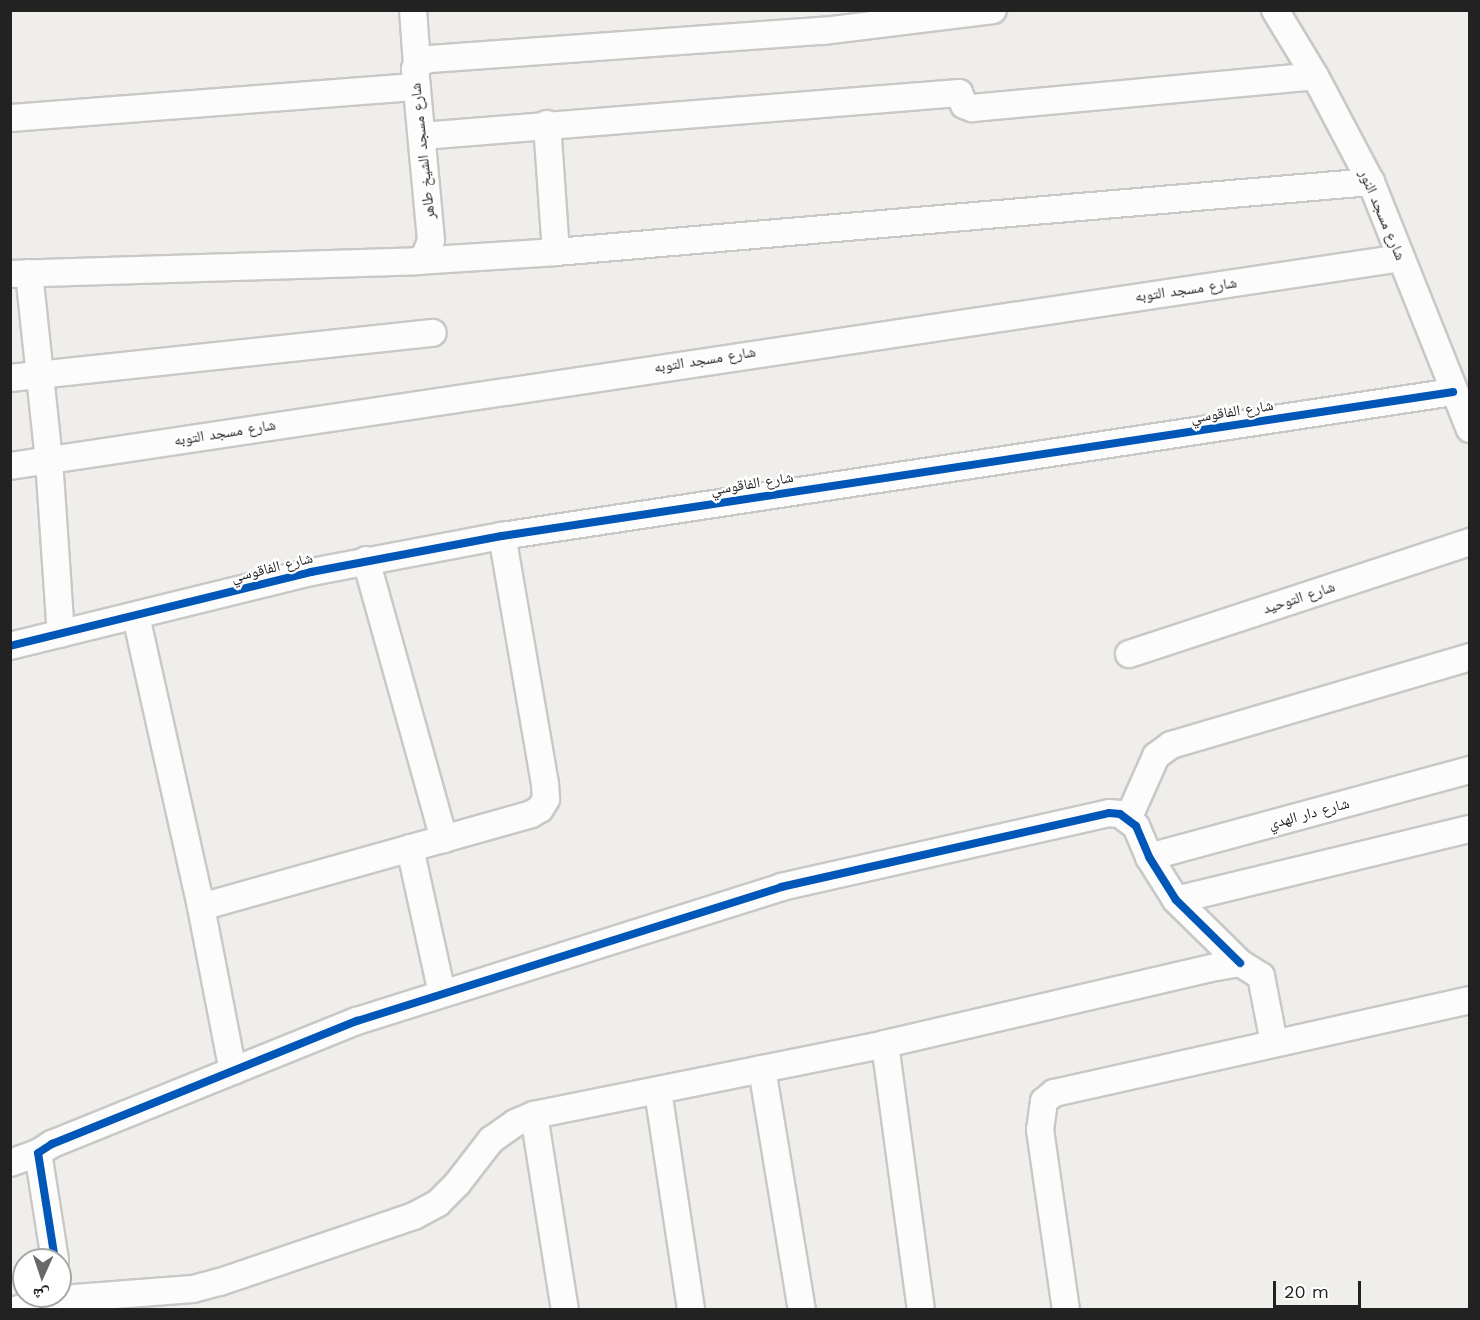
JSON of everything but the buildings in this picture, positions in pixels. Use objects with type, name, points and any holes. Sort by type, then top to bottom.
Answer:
[{"type":"street","points":[[10,118],[417,76],[413,10]]},
{"type":"street","name":"شارع مسجد الشيخ طاهر","points":[[418,261],[425,256],[431,240],[417,76],[429,59],[886,25],[993,10]]},
{"type":"street","name":"شارع مسجد النور","points":[[1275,10],[1315,76],[1371,182],[1453,392],[1470,429]]},
{"type":"street","points":[[422,136],[547,124],[959,93],[964,105],[972,108],[1315,76]]},
{"type":"street","points":[[547,124],[556,252]]},
{"type":"street","points":[[61,634],[41,375],[20,274],[418,261],[556,252],[1371,182]]},
{"type":"street","name":"شارع مسجد التوبه","points":[[10,466],[737,355],[1401,258]]},
{"type":"street","points":[[10,378],[433,333]]},
{"type":"street","name":"شارع الفاقوسي","points":[[10,646],[366,560],[502,536],[1453,392]]},
{"type":"street","points":[[201,907],[531,814],[540,809],[546,799],[502,536]]},
{"type":"street","name":"شارع التوحيد","points":[[1129,654],[1470,542]]},
{"type":"street","points":[[366,560],[444,839]]},
{"type":"street","points":[[136,616],[201,907],[233,1071]]},
{"type":"street","points":[[1128,819],[1156,756],[1171,745],[1470,657]]},
{"type":"street","name":"شارع دار الهدي","points":[[1149,857],[1470,770]]},
{"type":"street","points":[[10,1163],[357,1021],[442,993],[781,887],[1109,813],[1120,814],[1136,826],[1149,857],[1176,900],[1240,963],[1261,976],[1274,1043]]},
{"type":"street","points":[[1176,900],[1470,829]]},
{"type":"street","points":[[410,848],[442,993]]},
{"type":"street","points":[[72,1297],[163,1300],[192,1288],[220,1282],[414,1216],[445,1197],[491,1140],[515,1122],[534,1115],[885,1044],[1240,963]]},
{"type":"street","points":[[1066,1310],[1040,1130],[1044,1101],[1054,1093],[1470,1000]]},
{"type":"street","points":[[885,1044],[921,1310]]},
{"type":"street","points":[[762,1069],[802,1310]]},
{"type":"street","points":[[658,1090],[691,1310]]},
{"type":"street","points":[[534,1115],[566,1310]]},
{"type":"street","points":[[38,1153],[53,1248]]},
{"type":"cycle path","points":[[10,646],[311,572],[502,536],[1453,392]]},
{"type":"cycle path","points":[[53,1248],[38,1153],[52,1144],[357,1021],[781,887],[1109,813],[1120,814],[1136,826],[1149,857],[1176,900],[1240,963]]}]
